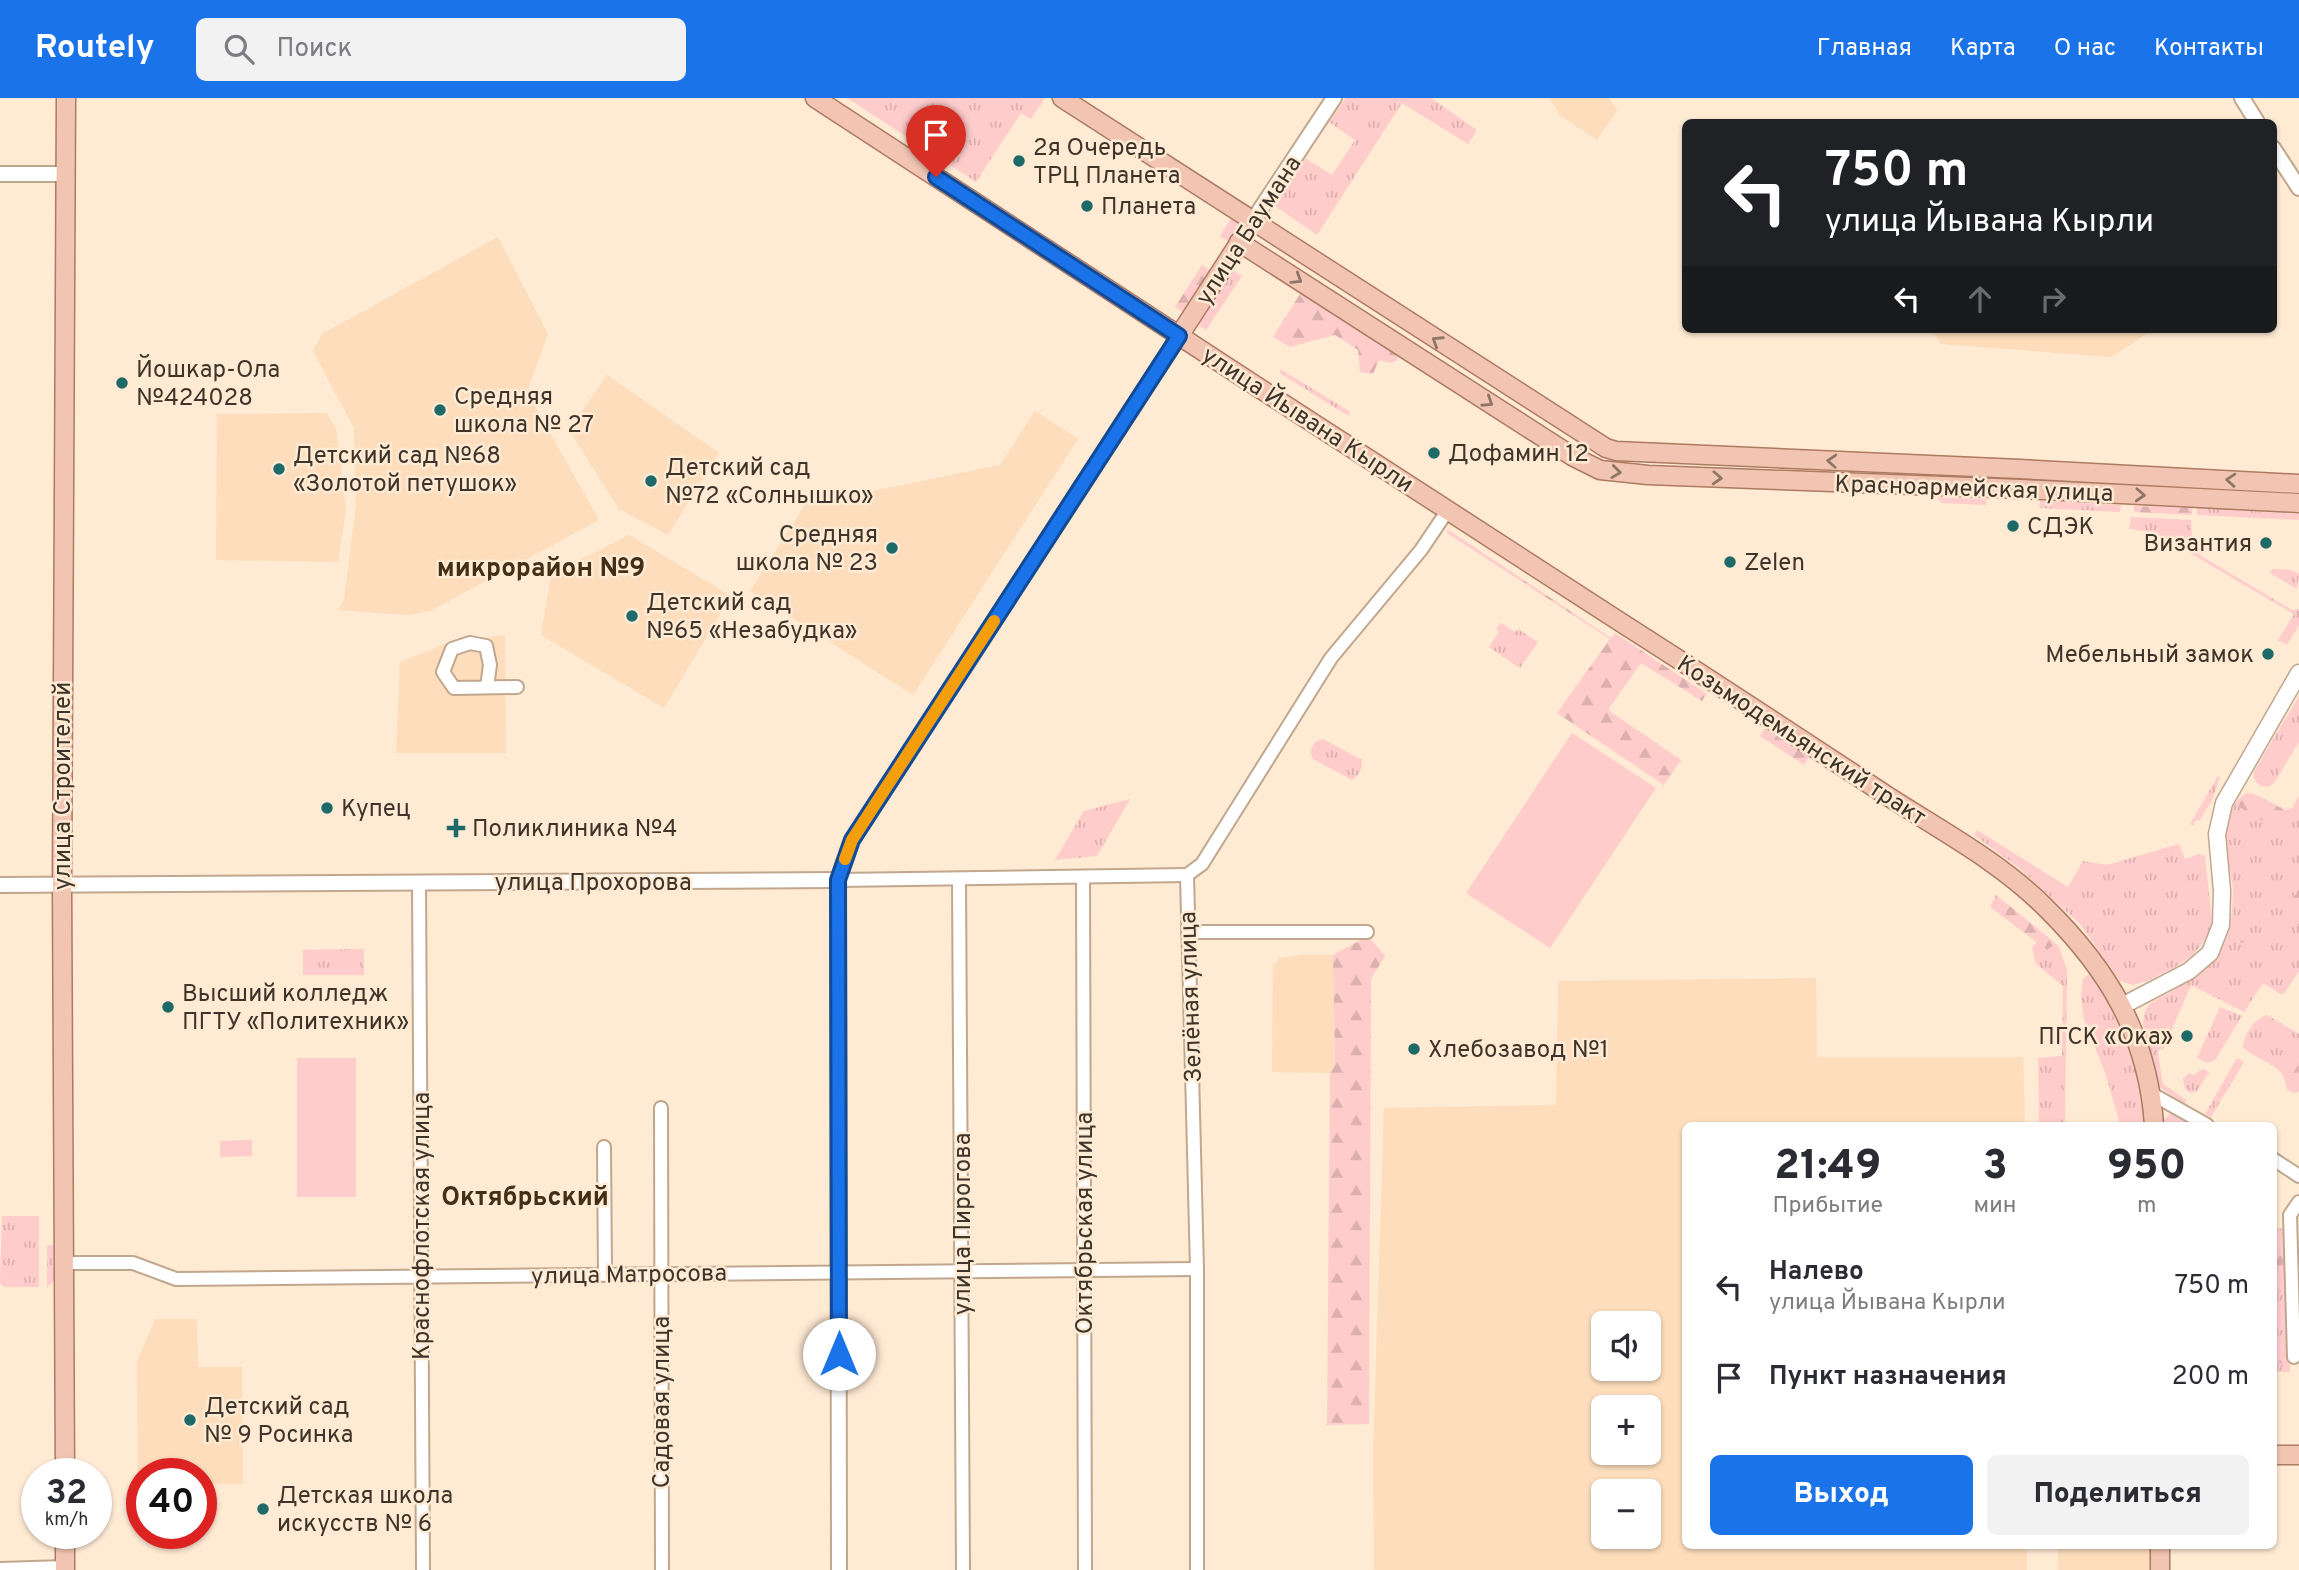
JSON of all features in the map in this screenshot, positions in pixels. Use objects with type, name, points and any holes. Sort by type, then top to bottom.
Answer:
[{"type":"main road","name":"улица Строителей","points":[[65,98],[62,885],[65,1458]]},
{"type":"main road","name":"улица Йывана Кырли","points":[[815,98],[1448,510]]},
{"type":"main road","points":[[1062,98],[1597,444],[1616,451],[1649,453],[1648,475],[1615,473],[1585,464],[1239,243]]},
{"type":"main road","name":"улица Баумана","points":[[1179,336],[1252,222]]},
{"type":"main road","points":[[1401,345],[1413,326]]},
{"type":"main road","name":"Красноармейская улица","points":[[1649,453],[1923,464],[2299,485]]},
{"type":"main road","points":[[1863,484],[1864,462]]},
{"type":"main road","points":[[1923,464],[1923,486]]},
{"type":"main road","name":"Красноармейская улица","points":[[1648,475],[2299,503]]},
{"type":"main road","name":"Козьмодемьянский тракт","points":[[1448,510],[2012,878],[2040,902],[2105,977],[2122,1006],[2145,1060],[2152,1094],[2154,1122]]},
{"type":"main road","points":[[2122,1006],[2189,971],[2210,953],[2221,925],[2222,891],[2217,834],[2224,803],[2299,673]]},
{"type":"main road","points":[[2277,1455],[2299,1455]]},
{"type":"main road","points":[[65,1549],[65,1568]]},
{"type":"main road","points":[[2160,1549],[2160,1570]]},
{"type":"street","name":"улица Баумана","points":[[1252,222],[1334,98]]},
{"type":"street","points":[[2242,98],[2255,119]]},
{"type":"street","points":[[2277,154],[2299,188]]},
{"type":"street","points":[[0,174],[65,174]]},
{"type":"street","name":"улица Баумана","points":[[839,1570],[838,880],[852,840],[1179,336]]},
{"type":"street","name":"Зелёная улица","points":[[1197,1570],[1197,1269],[1187,875],[1202,864],[1331,658],[1421,550],[1448,510]]},
{"type":"street","points":[[487,687],[490,665],[486,646],[470,643],[452,649],[443,672],[454,688],[517,687]]},
{"type":"street","name":"улица Прохорова","points":[[0,885],[1187,875]]},
{"type":"street","name":"Октябрьская улица","points":[[1083,877],[1085,1570]]},
{"type":"street","name":"улица Пирогова","points":[[959,878],[964,1570]]},
{"type":"street","name":"Краснофлотская улица","points":[[419,883],[423,1570]]},
{"type":"street","points":[[1188,932],[1367,932]]},
{"type":"street","points":[[2152,1094],[2202,1122]]},
{"type":"street","name":"Садовая улица","points":[[661,1108],[662,1570]]},
{"type":"street","points":[[604,1147],[605,1275]]},
{"type":"street","points":[[2277,1162],[2299,1176]]},
{"type":"street","points":[[2294,1357],[2296,1331],[2290,1215],[2299,1202]]},
{"type":"street","name":"улица Матросова","points":[[64,1263],[133,1263],[176,1279],[1197,1269]]},
{"type":"street","points":[[0,1569],[65,1568]]},
{"type":"shaded area","points":[[1549,98],[1609,98],[1617,110],[1597,140],[1561,116]]},
{"type":"shaded area","name":"Средняя школа № 27","points":[[498,237],[548,334],[527,392],[599,520],[430,611],[407,615],[338,610],[344,600],[356,505],[354,428],[313,351],[322,334]]},
{"type":"shaded area","points":[[1934,333],[2148,333],[2111,357],[1941,344]]},
{"type":"shaded area","name":"Детский сад №72 «Солнышко»","points":[[607,375],[719,453],[668,535],[619,509],[569,430]]},
{"type":"shaded area","name":"Средняя школа № 23","points":[[1035,411],[1078,439],[913,695],[750,591],[805,505],[1000,465]]},
{"type":"shaded area","name":"Детский сад №68 «Золотой петушок»","points":[[326,413],[336,428],[346,509],[338,562],[216,560],[217,414]]},
{"type":"shaded area","name":"Детский сад №65 «Незабудка»","points":[[629,535],[731,596],[664,708],[541,635],[551,575]]},
{"type":"shaded area","points":[[505,635],[506,753],[396,753],[400,662],[445,644]]},
{"type":"shaded area","points":[[1333,955],[1335,1065],[1330,1073],[1272,1072],[1273,966],[1280,958]]},
{"type":"shaded area","points":[[1816,978],[1817,1057],[2023,1057],[2025,1122],[1682,1122],[1682,1549],[2027,1549],[2027,1570],[1374,1570],[1373,1455],[1384,1108],[1556,1105],[1558,981]]},
{"type":"shaded area","name":"Детский сад № 9 Росинка","points":[[155,1319],[197,1319],[198,1367],[242,1367],[243,1484],[217,1484],[217,1458],[138,1458],[137,1361]]},
{"type":"shaded area","points":[[2058,1549],[2151,1549],[2151,1570],[2058,1570]]},
{"type":"green space","points":[[847,98],[1045,98],[1031,119],[1021,113],[976,182]]},
{"type":"green space","points":[[1346,98],[1431,98],[1477,130],[1468,144],[1402,103],[1317,235],[1274,205],[1305,158],[1332,175],[1355,140],[1329,122]]},
{"type":"green space","points":[[1232,217],[1238,224],[1228,241],[1220,236]]},
{"type":"green space","points":[[1202,265],[1210,270],[1183,312],[1175,307]]},
{"type":"green space","points":[[1232,270],[1242,276],[1206,330],[1197,324]]},
{"type":"green space","points":[[1310,293],[1395,348],[1399,356],[1396,361],[1390,363],[1379,360],[1373,374],[1360,372],[1358,350],[1335,335],[1290,347],[1273,337],[1300,294]]},
{"type":"green space","points":[[1280,369],[1350,414],[1347,415],[1281,374]]},
{"type":"green space","points":[[1937,497],[1986,499],[1986,505],[1942,503]]},
{"type":"green space","points":[[2040,501],[2121,505],[2120,512],[2039,508]]},
{"type":"green space","points":[[2134,506],[2192,508],[2192,515],[2134,512]]},
{"type":"green space","points":[[2197,508],[2299,514],[2299,520],[2197,515]]},
{"type":"green space","points":[[2131,517],[2191,520],[2192,536],[2202,542],[2196,553],[2292,610],[2299,609],[2299,625],[2287,645],[2278,640],[2294,614],[2154,532],[2129,529]]},
{"type":"green space","points":[[1447,529],[1611,638],[1615,633],[1707,694],[1702,701],[1641,663],[1608,710],[1681,760],[1664,785],[1557,713],[1610,639],[1447,533]]},
{"type":"green space","points":[[2272,569],[2292,570],[2299,574],[2297,589],[2270,573]]},
{"type":"green space","points":[[1501,623],[1515,632],[1518,629],[1538,642],[1520,668],[1489,647],[1499,632],[1496,629]]},
{"type":"green space","points":[[2299,696],[2299,742],[2274,783],[2268,787],[2260,786],[2254,779],[2254,771]]},
{"type":"green space","points":[[2299,723],[2299,737],[2286,758],[2281,759],[2281,754]]},
{"type":"green space","points":[[1766,726],[1810,755],[1804,765],[1760,736]]},
{"type":"green space","points":[[1572,733],[1656,788],[1550,948],[1466,893]]},
{"type":"green space","points":[[1323,739],[1362,760],[1357,776],[1352,780],[1313,759],[1310,752],[1315,742]]},
{"type":"green space","points":[[2218,776],[2220,777],[2213,798],[2200,820],[2190,824]]},
{"type":"green space","points":[[2246,793],[2259,796],[2284,810],[2285,815],[2274,825],[2258,818],[2239,807]]},
{"type":"green space","points":[[2251,793],[2286,810],[2292,808],[2299,796],[2299,971],[2283,995],[2263,983],[2244,1012],[2191,985],[2163,1050],[2160,1049],[2158,1053],[2163,1084],[2185,1099],[2186,1102],[2183,1103],[2158,1086],[2143,1026],[2144,1016],[2150,1004],[2181,986],[2208,965],[2227,937],[2231,922],[2233,889],[2225,846],[2226,831],[2234,806],[2244,795]]},
{"type":"green space","points":[[1130,799],[1097,856],[1055,860],[1084,811]]},
{"type":"green space","points":[[1977,830],[2068,887],[2083,861],[2107,865],[2179,844],[2185,859],[2199,854],[2205,856],[2213,931],[2193,955],[2175,967],[2133,985],[2120,981],[2081,925],[2019,868],[1974,835]]},
{"type":"green space","points":[[2299,891],[2299,925],[2295,928],[2289,922],[2294,916],[2290,918],[2287,915],[2290,901]]},
{"type":"green space","points":[[1996,895],[2054,942],[2054,945],[2047,950],[1990,907]]},
{"type":"green space","points":[[2237,925],[2248,925],[2249,934],[2244,943],[2237,942],[2233,936]]},
{"type":"green space","points":[[2043,933],[2059,947],[2067,970],[2065,1122],[2039,1122],[2038,1058],[2062,1056],[2063,986],[2036,964],[2032,948]]},
{"type":"green space","points":[[1368,936],[1385,956],[1371,979],[1369,1424],[1327,1425],[1330,1073],[1335,1065],[1333,955]]},
{"type":"green space","points":[[364,949],[364,975],[303,975],[303,950]]},
{"type":"green space","points":[[2090,973],[2094,974],[2118,1013],[2140,1075],[2148,1122],[2119,1122],[2106,1075],[2084,1019],[2081,997],[2083,979]]},
{"type":"green space","points":[[2220,1007],[2242,1016],[2215,1060],[2208,1063],[2197,1058]]},
{"type":"green space","points":[[2267,1015],[2299,1034],[2297,1093],[2287,1088],[2277,1069],[2243,1047],[2250,1028]]},
{"type":"green space","points":[[2288,1056],[2299,1060],[2295,1079],[2288,1080],[2281,1071],[2283,1059]]},
{"type":"green space","points":[[297,1058],[356,1058],[356,1197],[297,1197]]},
{"type":"green space","points":[[2237,1058],[2244,1062],[2211,1117],[2205,1114]]},
{"type":"green space","points":[[2203,1069],[2209,1072],[2197,1091],[2191,1093],[2185,1089],[2183,1079],[2189,1073],[2194,1075]]},
{"type":"green space","points":[[2173,1112],[2192,1122],[2164,1122]]},
{"type":"green space","points":[[252,1140],[252,1156],[220,1157],[220,1141]]},
{"type":"green space","points":[[2,1216],[39,1216],[39,1287],[4,1287],[0,1283]]},
{"type":"green space","points":[[2288,1228],[2290,1372],[2277,1372],[2277,1229]]},
{"type":"green space","points":[[47,1245],[57,1245],[57,1278],[47,1287]]},
{"type":"green space","points":[[2277,1254],[2287,1257],[2287,1269],[2283,1273],[2277,1272]]},
{"type":"green space","points":[[2285,1275],[2288,1286],[2278,1293],[2277,1293],[2277,1276]]},
{"type":"green space","points":[[2284,1300],[2288,1304],[2286,1318],[2279,1323],[2277,1322],[2277,1301]]},
{"type":"green space","points":[[2277,1335],[2287,1337],[2288,1354],[2284,1365],[2277,1361]]},
{"type":"slow traffic","points":[[845,859],[852,840],[994,621]]},
{"type":"place","name":"2я Очередь ТРЦ Планета","points":[[1019,161]]},
{"type":"place","name":"Планета","points":[[1087,206]]},
{"type":"place","name":"Йошкар-Ола №424028","points":[[122,383]]},
{"type":"place","name":"Средняя школа № 27","points":[[440,410]]},
{"type":"place","name":"Дофамин 12","points":[[1434,453]]},
{"type":"place","name":"Детский сад №68 «Золотой петушок»","points":[[279,469]]},
{"type":"place","name":"Детский сад №72 «Солнышко»","points":[[651,481]]},
{"type":"place","name":"СДЭК","points":[[2013,526]]},
{"type":"place","name":"Византия","points":[[2266,543]]},
{"type":"place","name":"Средняя школа № 23","points":[[892,548]]},
{"type":"place","name":"Zelen","points":[[1730,562]]},
{"type":"place","name":"Детский сад №65 «Незабудка»","points":[[632,616]]},
{"type":"place","name":"Мебельный замок","points":[[2268,654]]},
{"type":"place","name":"Купец","points":[[327,808]]},
{"type":"place","name":"Поликлиника №4","points":[[456,828]]},
{"type":"place","name":"Высший колледж ПГТУ «Политехник»","points":[[168,1007]]},
{"type":"place","name":"ПГСК «Ока»","points":[[2187,1036]]},
{"type":"place","name":"Хлебозавод №1","points":[[1414,1049]]},
{"type":"place","name":"Детский сад № 9 Росинка","points":[[190,1420]]},
{"type":"place","name":"Детская школа искусств № 6","points":[[263,1509]]},
{"type":"district","name":"микрорайон №9","points":[[541,567]]},
{"type":"district","name":"Октябрьский","points":[[525,1196]]},
{"type":"route","points":[[839,1354],[838,880],[852,840],[1179,336],[936,177]]}]
